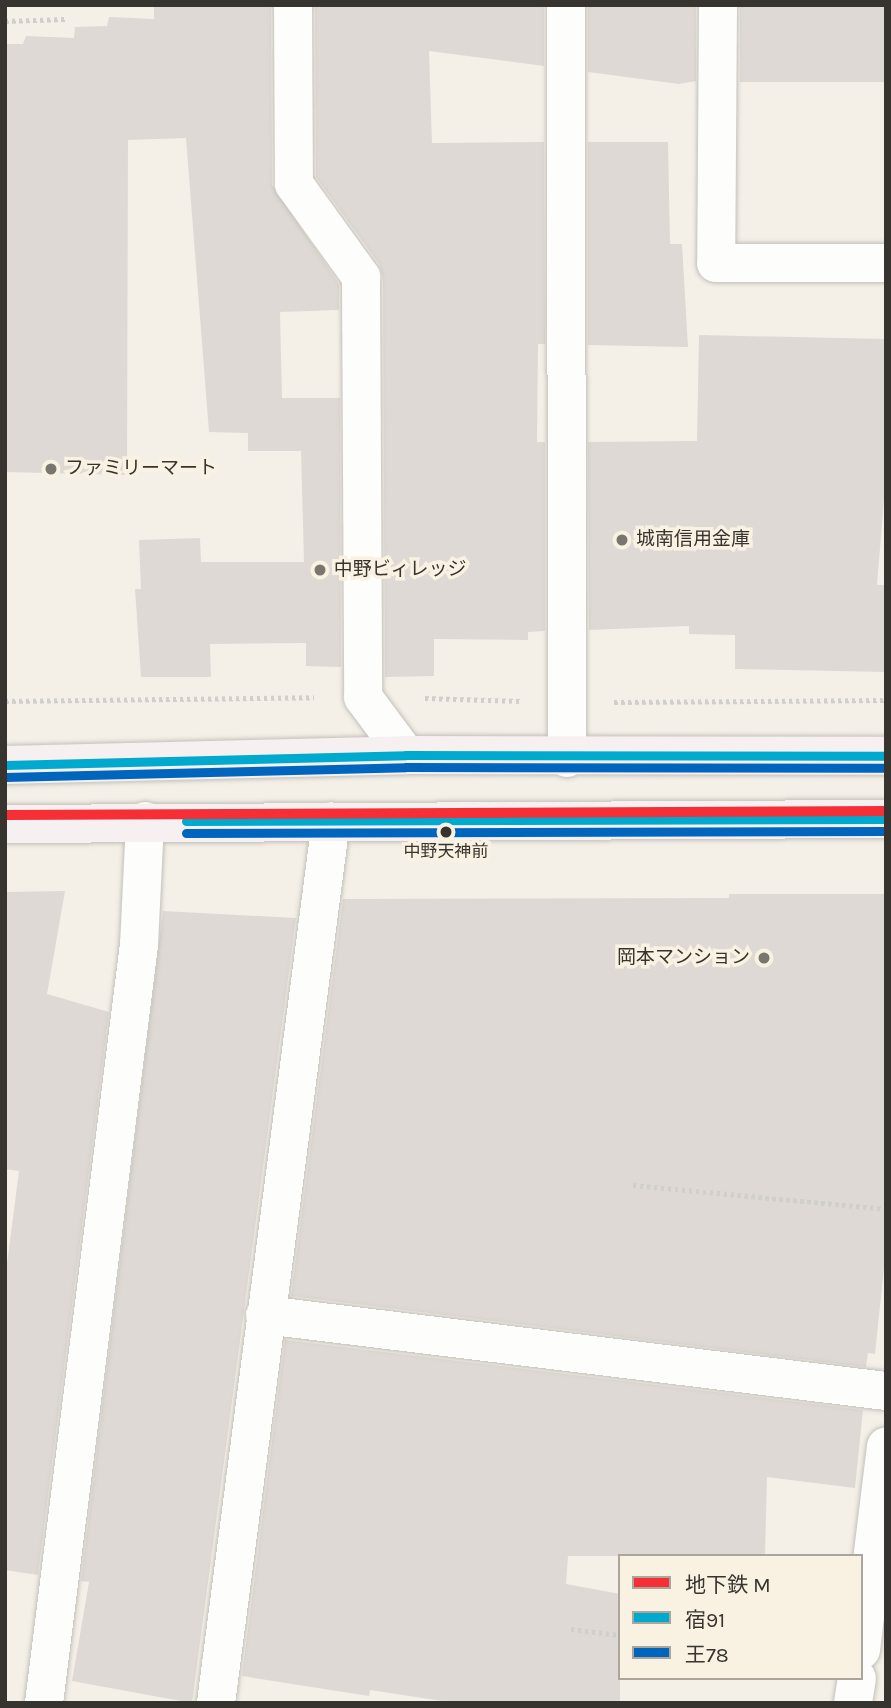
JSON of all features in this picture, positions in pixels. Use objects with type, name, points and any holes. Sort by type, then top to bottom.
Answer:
[{"type":"main road","points":[[5,765],[406,755],[566,758],[886,755]]},
{"type":"main road","points":[[5,824],[145,821],[886,819]]},
{"type":"street","points":[[293,5],[294,184],[361,277],[363,697],[406,755]]},
{"type":"street","points":[[566,5],[566,758]]},
{"type":"street","points":[[718,5],[716,263],[886,264]]},
{"type":"street","points":[[44,1703],[139,946],[145,821]]},
{"type":"street","points":[[216,1703],[331,821]]},
{"type":"street","points":[[265,1315],[886,1391]]},
{"type":"street","points":[[863,1634],[886,1447]]},
{"type":"street","points":[[853,1703],[857,1680]]},
{"type":"path","points":[[5,22],[65,19]]},
{"type":"path","points":[[5,701],[363,697],[566,702],[886,700]]},
{"type":"path","points":[[634,1185],[886,1209]]},
{"type":"path","points":[[571,1629],[618,1635]]},
{"type":"building","points":[[154,5],[271,5],[272,185],[339,284],[339,310],[280,312],[282,398],[340,398],[341,667],[306,666],[306,643],[210,644],[211,677],[141,677],[135,589],[141,589],[139,540],[200,538],[201,562],[304,562],[301,451],[248,451],[248,433],[209,432],[186,138],[128,140],[127,475],[5,472],[5,44],[23,44],[26,36],[74,38],[75,27],[107,26],[109,17],[154,19]]},
{"type":"building","points":[[315,5],[544,5],[544,66],[429,51],[432,143],[544,142],[545,344],[538,344],[537,442],[545,442],[545,631],[528,632],[528,640],[434,639],[434,676],[385,677],[383,277],[379,264],[316,177]]},
{"type":"building","points":[[588,5],[696,5],[696,81],[679,84],[588,72]]},
{"type":"building","points":[[740,5],[886,5],[886,82],[740,82]]},
{"type":"building","points":[[588,142],[668,142],[670,244],[682,244],[688,347],[588,345]]},
{"type":"building","points":[[699,335],[886,339],[886,475],[877,585],[886,585],[886,672],[735,669],[735,635],[689,634],[689,626],[589,630],[588,442],[697,441]]},
{"type":"building","points":[[65,891],[47,994],[109,1012],[38,1575],[5,1570],[5,1279],[19,1171],[5,1169],[5,892]]},
{"type":"building","points":[[729,894],[886,894],[886,1249],[875,1354],[868,1353],[866,1367],[291,1296],[343,899],[729,898]]},
{"type":"building","points":[[163,911],[296,918],[192,1703],[72,1681],[89,1582],[81,1581]]},
{"type":"building","points":[[285,1340],[863,1410],[855,1488],[767,1477],[765,1554],[568,1556],[566,1584],[618,1594],[620,1703],[455,1703],[370,1690],[369,1696],[242,1676]]},
{"type":"metro line","name":"M","points":[[5,815],[886,811]]},
{"type":"transit line","name":"宿91","points":[[5,765],[406,755],[886,756]]},
{"type":"transit line","name":"王78","points":[[5,777],[406,767],[886,768]]},
{"type":"transit line","name":"宿91","points":[[186,821],[886,819]]},
{"type":"transit line","name":"王78","points":[[186,833],[886,831]]},
{"type":"place","name":"ファミリーマート","points":[[51,469]]},
{"type":"place","name":"城南信用金庫","points":[[622,540]]},
{"type":"place","name":"中野ビィレッジ","points":[[320,570]]},
{"type":"place","name":"中野天神前","points":[[446,832]]},
{"type":"place","name":"岡本マンション","points":[[764,958]]}]
